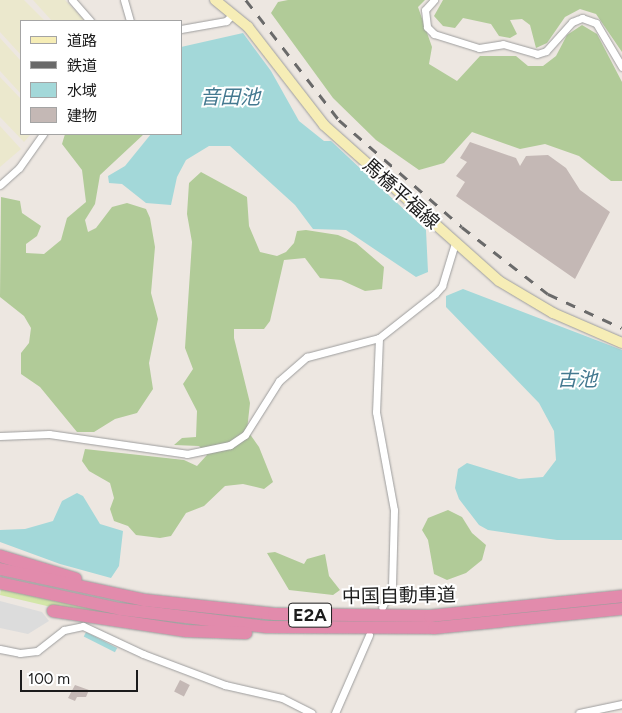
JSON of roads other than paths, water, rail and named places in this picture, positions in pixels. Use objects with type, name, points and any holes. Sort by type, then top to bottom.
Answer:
[{"type":"highway","points":[[0,556],[72,578],[216,609]]},
{"type":"highway","name":"中国自動車道","points":[[0,569],[79,588],[216,609],[352,617],[430,616],[622,596]]},
{"type":"highway","name":"中国自動車道","points":[[0,583],[194,620],[354,630],[512,623],[622,609]]},
{"type":"highway","points":[[53,611],[187,631],[286,634],[354,630]]},
{"type":"main road","name":"馬橋平福線","points":[[215,0],[233,14],[265,48],[324,125],[455,243],[520,297],[622,343]]},
{"type":"street","points":[[72,0],[89,20]]},
{"type":"street","points":[[124,0],[130,20]]},
{"type":"street","points":[[434,0],[425,10],[427,27],[434,34],[479,48],[503,44],[537,54],[546,51],[572,22],[582,18],[596,23],[622,67]]},
{"type":"street","points":[[182,29],[226,21],[233,14]]},
{"type":"street","points":[[0,185],[19,168],[42,135]]},
{"type":"street","points":[[0,436],[49,434],[139,450],[200,453],[230,445],[245,435],[279,381],[307,357],[379,338],[442,286],[455,243]]},
{"type":"street","points":[[379,338],[376,412],[394,510],[392,586],[382,607]]},
{"type":"street","points":[[0,648],[20,653],[37,651],[64,630],[83,626],[143,654],[225,685],[282,698],[311,713]]},
{"type":"street","points":[[335,713],[369,636]]},
{"type":"street","points":[[579,713],[622,704]]},
{"type":"water","name":"音田池","points":[[243,33],[271,71],[299,121],[324,141],[331,141],[426,230],[428,272],[416,277],[346,230],[313,229],[295,205],[230,146],[209,146],[186,160],[177,177],[171,205],[146,203],[122,184],[109,183],[108,176],[125,166],[150,135],[182,135],[182,47]]},
{"type":"water","name":"古池","points":[[463,289],[622,350],[622,540],[557,540],[488,530],[479,525],[459,499],[455,488],[458,469],[467,463],[519,479],[543,477],[556,460],[554,431],[539,403],[446,307],[446,296]]},
{"type":"water","points":[[77,493],[83,496],[100,524],[123,531],[119,566],[111,578],[60,564],[0,542],[0,530],[25,529],[53,521],[62,501]]},
{"type":"water","points":[[86,632],[117,648],[115,652],[84,636]]},
{"type":"railway","points":[[246,0],[339,120],[462,227],[548,294],[622,328]]}]
